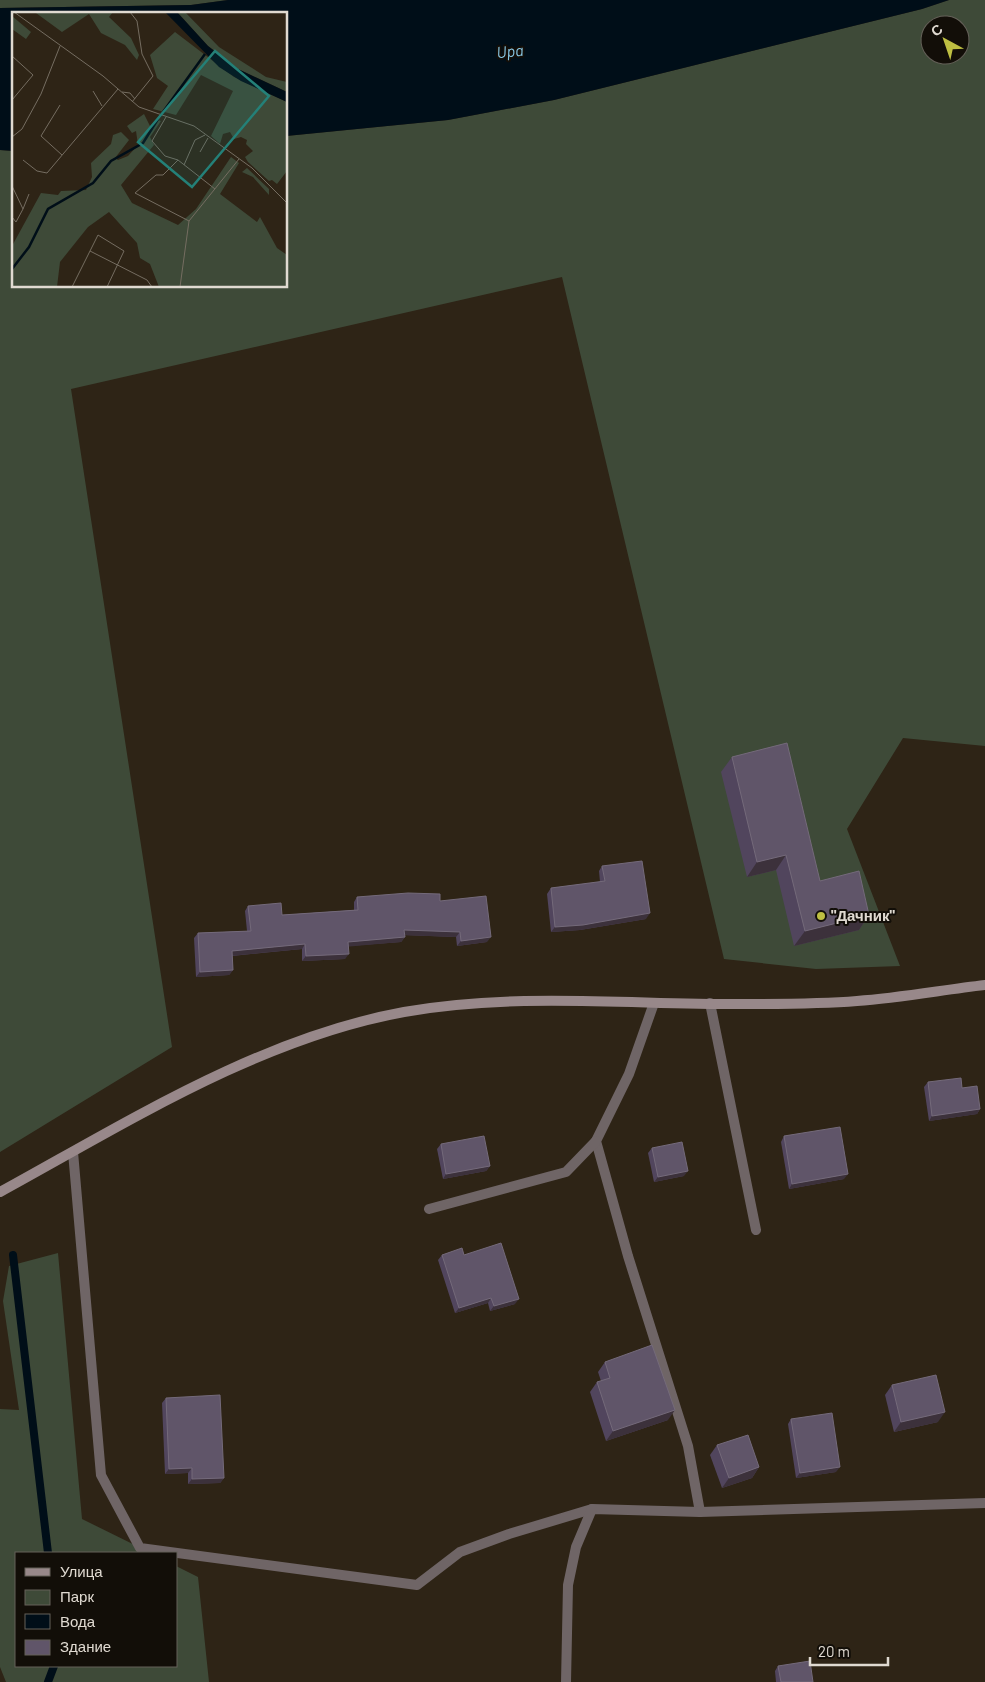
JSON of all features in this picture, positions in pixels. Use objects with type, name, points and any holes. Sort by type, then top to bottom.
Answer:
[{"type":"main road","points":[[0,1192],[189,1088],[273,1052],[338,1028],[401,1012],[462,1003],[530,1001],[710,1004],[857,1001],[985,985]]},
{"type":"lane","points":[[429,1209],[566,1172],[596,1141],[629,1074],[654,1003]]},
{"type":"lane","points":[[710,1004],[756,1230]]},
{"type":"lane","points":[[596,1141],[628,1256],[688,1446],[700,1512]]},
{"type":"lane","points":[[73,1152],[101,1475],[140,1548],[170,1552]]},
{"type":"lane","points":[[178,1553],[417,1585],[460,1552],[509,1534],[592,1509],[700,1512],[985,1503]]},
{"type":"lane","points":[[566,1682],[569,1576],[576,1547],[592,1509]]},
{"type":"green space","points":[[0,0],[228,0],[191,5],[0,8]]},
{"type":"green space","points":[[949,0],[985,0],[985,746],[903,738],[847,829],[900,966],[816,969],[724,959],[562,277],[71,389],[172,1047],[0,1152],[0,150],[12,151],[12,288],[288,288],[288,136],[448,120],[554,100],[922,9]]},
{"type":"green space","points":[[58,1253],[82,1519],[149,1552],[15,1552],[15,1667],[178,1667],[178,1567],[198,1577],[209,1682],[6,1682],[0,1667],[0,1409],[19,1410],[3,1301],[9,1266]]},
{"type":"water","name":"Upa","points":[[228,0],[949,0],[922,9],[554,100],[448,120],[288,136],[288,12],[12,12],[12,151],[0,150],[0,8],[191,5]]},
{"type":"building","points":[[787,743],[820,881],[859,871],[869,915],[805,931],[786,855],[757,862],[732,757]]},
{"type":"building","points":[[642,861],[650,913],[583,925],[555,927],[551,888],[605,881],[602,866]]},
{"type":"building","points":[[408,893],[440,894],[440,901],[486,896],[491,937],[461,941],[460,932],[404,930],[405,937],[348,942],[349,954],[306,956],[305,944],[232,951],[233,970],[200,972],[198,933],[251,931],[248,906],[281,903],[282,915],[358,910],[357,897]]},
{"type":"building","points":[[961,1078],[962,1088],[977,1086],[980,1109],[932,1116],[928,1082]]},
{"type":"building","points":[[840,1127],[848,1174],[792,1184],[784,1136]]},
{"type":"building","points":[[484,1136],[490,1166],[446,1174],[441,1144]]},
{"type":"building","points":[[682,1142],[688,1171],[658,1177],[652,1148]]},
{"type":"building","points":[[501,1243],[519,1299],[494,1306],[491,1298],[459,1308],[442,1255],[462,1248],[464,1255]]},
{"type":"building","points":[[652,1345],[675,1410],[613,1431],[597,1382],[610,1378],[605,1362]]},
{"type":"building","points":[[936,1375],[945,1412],[901,1422],[892,1385]]},
{"type":"building","points":[[220,1395],[224,1478],[192,1479],[192,1468],[169,1469],[166,1398]]},
{"type":"building","points":[[832,1413],[840,1467],[800,1473],[791,1419]]},
{"type":"building","points":[[748,1435],[759,1467],[729,1478],[717,1445]]},
{"type":"building","points":[[810,1661],[813,1682],[781,1682],[778,1666]]},
{"type":"waterway","points":[[13,1255],[48,1552]]},
{"type":"waterway","points":[[48,1682],[54,1667]]},
{"type":"place","name":"\"Дачник\"","points":[[821,916]]}]
